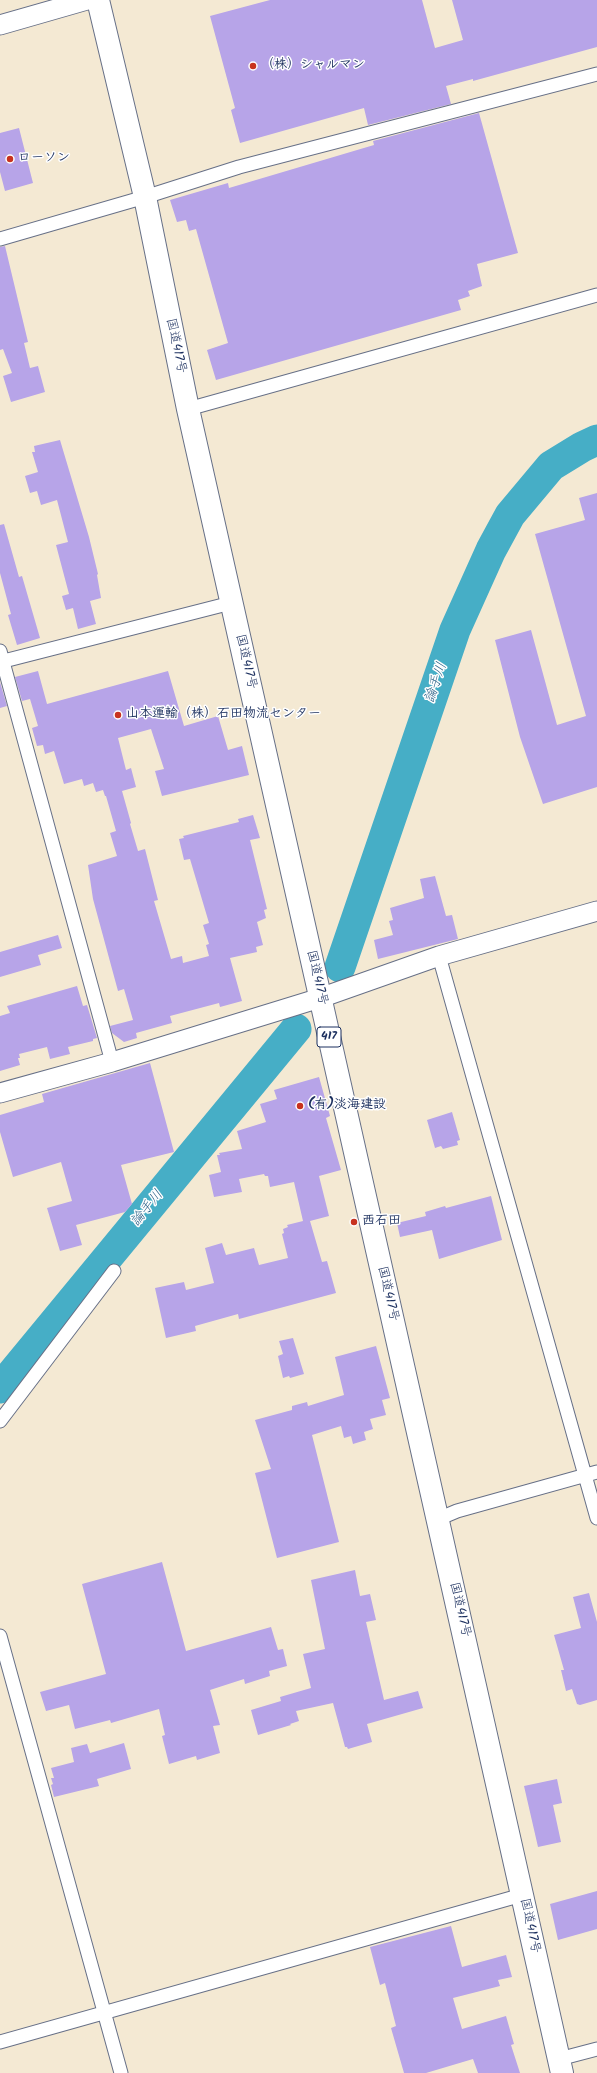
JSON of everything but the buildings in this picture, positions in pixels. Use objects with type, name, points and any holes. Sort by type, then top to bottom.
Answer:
[{"type":"highway","name":"国道417号","points":[[98,0],[145,197],[188,409],[560,2066]]},
{"type":"street","points":[[0,25],[87,0]]},
{"type":"street","points":[[0,239],[145,197],[239,167],[597,74]]},
{"type":"street","points":[[188,409],[597,295]]},
{"type":"street","points":[[112,1062],[1,658],[231,602]]},
{"type":"street","points":[[0,1093],[112,1062],[320,998],[439,956],[597,912]]},
{"type":"street","points":[[439,956],[597,1518]]},
{"type":"street","points":[[0,1421],[114,1271]]},
{"type":"street","points":[[438,1519],[457,1510],[597,1472]]},
{"type":"street","points":[[0,1636],[121,2073]]},
{"type":"street","points":[[0,2042],[522,1895]]},
{"type":"street","points":[[560,2066],[597,2049]]},
{"type":"waterway","name":"論手川","points":[[340,967],[455,630],[491,550],[510,515],[551,466],[582,447],[597,440]]},
{"type":"waterway","name":"論手川","points":[[0,1388],[296,1029]]},
{"type":"place","name":"（株）シャルマン","points":[[253,66]]},
{"type":"place","name":"ローソン","points":[[10,159]]},
{"type":"place","name":"山本運輸（株）石田物流センター","points":[[118,715]]},
{"type":"place","name":"(有)淡海建設","points":[[300,1106]]},
{"type":"place","name":"西石田","points":[[354,1222]]}]
